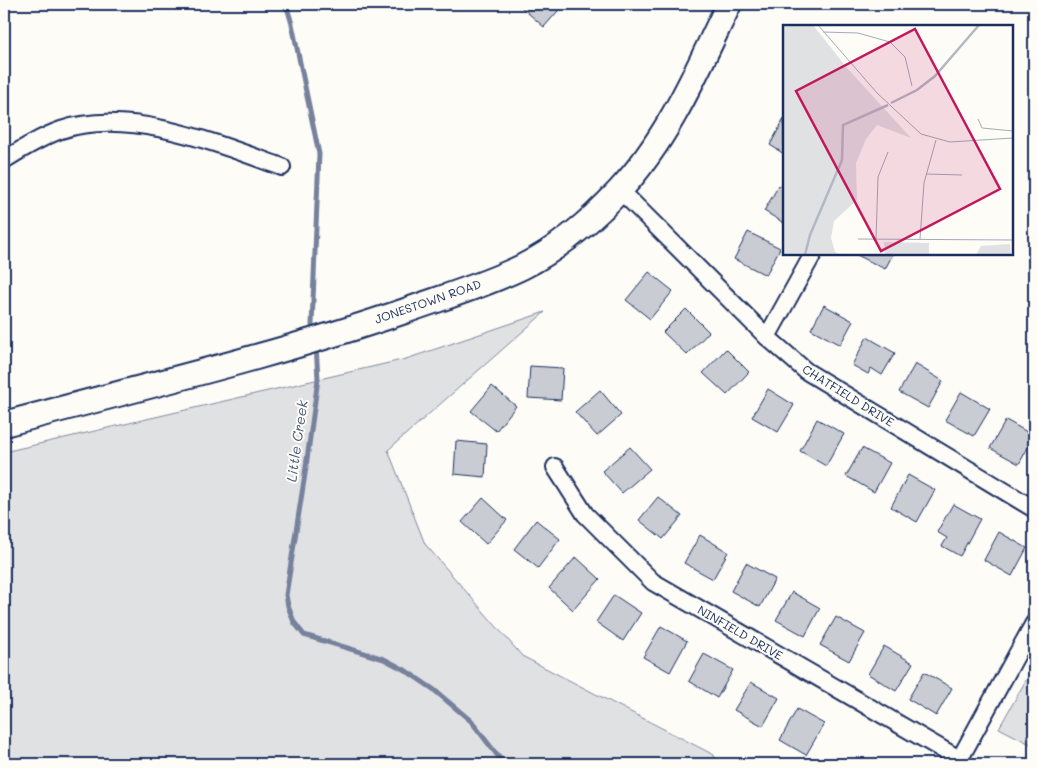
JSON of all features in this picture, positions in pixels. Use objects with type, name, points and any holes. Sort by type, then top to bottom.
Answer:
[{"type":"main road","name":"JONESTOWN ROAD","points":[[4,424],[226,366],[337,334],[478,285],[522,267],[550,250],[576,230],[620,190],[643,161],[666,128],[690,85],[729,4]]},
{"type":"street","points":[[4,160],[32,143],[61,130],[84,125],[117,123],[181,132],[282,167]]},
{"type":"street","name":"CHATFIELD DRIVE","points":[[620,190],[767,337],[806,371],[1034,509]]},
{"type":"street","points":[[767,337],[812,255]]},
{"type":"street","name":"NINFIELD DRIVE","points":[[555,467],[584,514],[653,582],[958,762]]},
{"type":"street","points":[[958,762],[1034,623]]},
{"type":"shaded area","points":[[545,312],[388,450],[425,544],[522,656],[714,755],[717,764],[4,764],[4,452],[406,359]]},
{"type":"shaded area","points":[[1034,666],[1034,746],[999,728]]},
{"type":"building","points":[[522,4],[564,4],[544,27],[520,6]]},
{"type":"building","points":[[783,121],[783,153],[770,145]]},
{"type":"building","points":[[779,185],[783,187],[783,222],[764,211]]},
{"type":"building","points":[[748,232],[780,248],[766,275],[734,259]]},
{"type":"building","points":[[857,255],[892,255],[885,269]]},
{"type":"building","points":[[649,272],[673,291],[650,319],[626,300]]},
{"type":"building","points":[[824,305],[853,321],[840,345],[811,329]]},
{"type":"building","points":[[686,309],[709,332],[687,355],[663,332]]},
{"type":"building","points":[[867,337],[895,353],[882,375],[871,368],[868,374],[852,365]]},
{"type":"building","points":[[726,349],[749,372],[727,395],[703,373]]},
{"type":"building","points":[[915,364],[943,381],[928,408],[899,392]]},
{"type":"building","points":[[530,366],[563,368],[561,400],[528,398]]},
{"type":"building","points":[[492,386],[516,406],[496,431],[471,411]]},
{"type":"building","points":[[768,389],[794,405],[778,432],[752,417]]},
{"type":"building","points":[[600,390],[621,415],[597,436],[575,412]]},
{"type":"building","points":[[961,392],[990,409],[974,436],[945,420]]},
{"type":"building","points":[[817,419],[844,434],[826,466],[800,451]]},
{"type":"building","points":[[1006,420],[1034,436],[1019,464],[990,448]]},
{"type":"building","points":[[456,441],[487,444],[485,477],[454,474]]},
{"type":"building","points":[[630,447],[650,469],[622,493],[602,471]]},
{"type":"building","points":[[862,448],[890,463],[874,492],[846,476]]},
{"type":"building","points":[[908,475],[935,490],[917,522],[891,507]]},
{"type":"building","points":[[658,497],[682,516],[663,539],[639,520]]},
{"type":"building","points":[[483,498],[507,520],[486,544],[462,522]]},
{"type":"building","points":[[953,504],[980,519],[960,556],[942,546],[947,538],[937,532]]},
{"type":"building","points":[[536,520],[560,539],[538,568],[514,549]]},
{"type":"building","points":[[999,532],[1027,548],[1012,576],[984,560]]},
{"type":"building","points":[[700,535],[728,552],[713,579],[684,563]]},
{"type":"building","points":[[576,557],[600,579],[573,610],[549,588]]},
{"type":"building","points":[[746,563],[775,579],[760,607],[731,591]]},
{"type":"building","points":[[792,592],[820,608],[805,636],[776,620]]},
{"type":"building","points":[[614,595],[641,613],[623,641],[596,622]]},
{"type":"building","points":[[836,617],[865,633],[849,661],[820,645]]},
{"type":"building","points":[[661,626],[687,641],[670,672],[643,657]]},
{"type":"building","points":[[884,646],[913,663],[896,691],[868,674]]},
{"type":"building","points":[[704,654],[733,670],[717,698],[689,681]]},
{"type":"building","points":[[924,672],[952,688],[936,716],[908,699]]},
{"type":"building","points":[[751,682],[779,698],[763,726],[734,710]]},
{"type":"building","points":[[797,709],[824,724],[806,755],[780,740]]},
{"type":"waterway","name":"Little Creek","points":[[286,4],[292,24],[319,154],[312,325],[314,334]]},
{"type":"waterway","name":"Little Creek","points":[[316,345],[318,379],[286,595],[294,622],[304,635],[384,659],[405,670],[433,689],[471,721],[504,764]]}]
